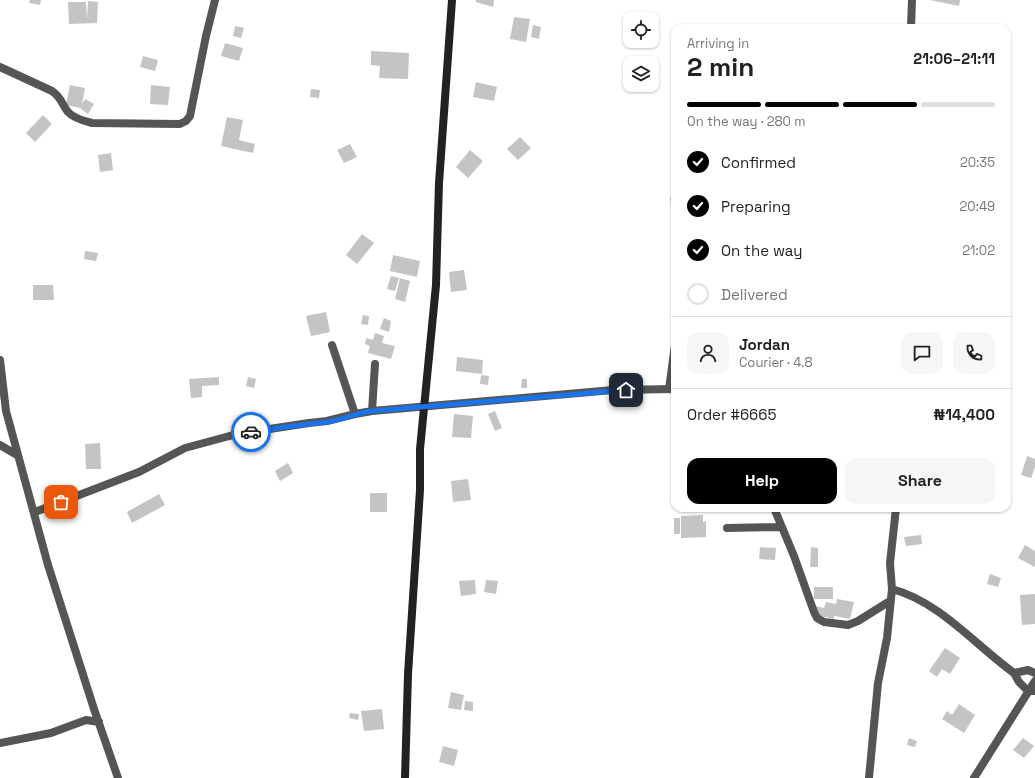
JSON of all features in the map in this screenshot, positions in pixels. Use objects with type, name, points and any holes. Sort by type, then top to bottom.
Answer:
[{"type":"street","points":[[0,67],[52,91],[59,96],[67,112],[75,117],[92,123],[180,124],[186,121],[191,111],[215,0]]},
{"type":"street","points":[[405,778],[408,674],[420,490],[420,449],[436,285],[439,169],[452,0]]},
{"type":"street","points":[[911,24],[912,0]]},
{"type":"street","points":[[332,345],[355,414]]},
{"type":"street","points":[[0,360],[6,411],[35,512],[48,565],[94,709],[118,778]]},
{"type":"street","points":[[372,411],[375,364]]},
{"type":"street","points":[[35,512],[139,472],[185,448],[237,434],[309,423],[327,422],[372,411],[425,408],[613,390],[671,389]]},
{"type":"street","points":[[0,445],[18,455]]},
{"type":"street","points":[[775,512],[794,556],[817,618],[824,622],[848,625],[858,621],[890,601]]},
{"type":"street","points":[[869,778],[878,683],[887,638],[892,589],[890,563],[896,512]]},
{"type":"street","points":[[727,528],[781,527]]},
{"type":"street","points":[[892,589],[902,592],[932,607],[1014,673],[1019,682],[1032,691]]},
{"type":"street","points":[[1014,673],[1028,670],[1035,673]]},
{"type":"street","points":[[974,778],[1032,691],[1035,681]]},
{"type":"street","points":[[86,720],[94,709]]},
{"type":"street","points":[[0,743],[51,733],[86,720],[99,722]]},
{"type":"building","points":[[30,0],[41,0],[40,5],[29,3]]},
{"type":"building","points":[[476,0],[494,0],[493,7],[476,2]]},
{"type":"building","points":[[930,0],[960,0],[959,6]]},
{"type":"building","points":[[88,1],[98,2],[97,23],[69,24],[68,2],[86,2],[87,20]]},
{"type":"building","points":[[514,17],[530,19],[526,42],[510,39]]},
{"type":"building","points":[[533,25],[541,27],[539,39],[531,37]]},
{"type":"building","points":[[235,26],[244,28],[241,38],[233,36]]},
{"type":"building","points":[[225,43],[243,48],[239,61],[221,56]]},
{"type":"building","points":[[371,51],[409,53],[408,79],[379,78],[380,66],[371,65]]},
{"type":"building","points":[[143,56],[158,60],[155,71],[140,67]]},
{"type":"building","points":[[476,82],[497,87],[494,101],[473,97]]},
{"type":"building","points":[[70,85],[85,88],[82,104],[85,99],[94,104],[88,114],[80,108],[66,105]]},
{"type":"building","points":[[151,85],[170,87],[168,105],[150,104]]},
{"type":"building","points":[[311,89],[320,90],[319,98],[310,97]]},
{"type":"building","points":[[43,115],[52,124],[35,142],[26,133]]},
{"type":"building","points":[[227,117],[243,120],[239,140],[255,144],[253,153],[221,146]]},
{"type":"building","points":[[520,137],[531,148],[518,160],[507,149]]},
{"type":"building","points":[[350,144],[357,157],[344,163],[337,150]]},
{"type":"building","points":[[470,150],[483,161],[468,178],[456,167]]},
{"type":"building","points":[[111,153],[113,170],[100,172],[98,155]]},
{"type":"building","points":[[362,234],[374,243],[357,264],[346,255]]},
{"type":"building","points":[[85,251],[98,253],[96,261],[84,259]]},
{"type":"building","points":[[393,255],[420,261],[417,277],[390,271]]},
{"type":"building","points":[[464,270],[467,290],[451,292],[449,272]]},
{"type":"building","points":[[391,276],[399,278],[395,291],[387,289]]},
{"type":"building","points":[[400,278],[410,281],[405,302],[395,299]]},
{"type":"building","points":[[33,285],[53,285],[54,300],[33,300]]},
{"type":"building","points":[[326,312],[330,332],[311,336],[306,316]]},
{"type":"building","points":[[363,315],[369,316],[368,325],[361,324]]},
{"type":"building","points":[[384,318],[391,321],[389,332],[380,329]]},
{"type":"building","points":[[375,333],[384,336],[382,343],[395,346],[391,359],[368,353],[370,346],[365,344],[366,338],[373,340]]},
{"type":"building","points":[[457,357],[483,360],[482,374],[456,371]]},
{"type":"building","points":[[481,375],[489,376],[488,385],[480,384]]},
{"type":"building","points":[[219,377],[219,385],[202,386],[202,397],[191,398],[189,379]]},
{"type":"building","points":[[248,377],[256,379],[254,388],[246,386]]},
{"type":"building","points":[[522,379],[527,379],[527,388],[521,388]]},
{"type":"building","points":[[495,411],[502,428],[495,431],[488,414]]},
{"type":"building","points":[[454,414],[473,416],[471,438],[452,437]]},
{"type":"building","points":[[100,443],[101,469],[86,469],[85,444]]},
{"type":"building","points":[[1027,456],[1035,459],[1035,467],[1031,478],[1021,475]]},
{"type":"building","points":[[288,463],[293,473],[280,481],[275,471]]},
{"type":"building","points":[[468,479],[471,500],[453,502],[451,481]]},
{"type":"building","points":[[370,493],[387,493],[387,512],[370,512]]},
{"type":"building","points":[[159,494],[165,505],[132,523],[127,512]]},
{"type":"building","points":[[703,515],[703,522],[706,521],[706,537],[681,538],[681,516]]},
{"type":"building","points":[[674,518],[680,518],[680,534],[674,534]]},
{"type":"building","points":[[921,535],[922,544],[906,546],[904,537]]},
{"type":"building","points":[[1025,545],[1035,551],[1035,567],[1018,558]]},
{"type":"building","points":[[760,547],[776,548],[775,560],[759,559]]},
{"type":"building","points":[[811,547],[818,548],[818,567],[810,567]]},
{"type":"building","points":[[990,574],[1001,578],[998,587],[987,584]]},
{"type":"building","points":[[475,580],[476,594],[461,596],[459,581]]},
{"type":"building","points":[[486,580],[498,581],[496,594],[484,592]]},
{"type":"building","points":[[814,587],[833,587],[833,599],[814,599]]},
{"type":"building","points":[[1035,594],[1035,624],[1022,625],[1020,595]]},
{"type":"building","points":[[837,599],[854,602],[850,619],[834,616],[834,619],[813,614],[815,606],[824,608],[826,602],[836,604]]},
{"type":"building","points":[[945,648],[960,658],[950,674],[942,669],[937,677],[929,671]]},
{"type":"building","points":[[451,692],[464,695],[461,710],[448,708]]},
{"type":"building","points":[[465,701],[473,702],[473,711],[464,710]]},
{"type":"building","points":[[959,704],[975,715],[964,733],[942,719],[947,711],[952,715]]},
{"type":"building","points":[[382,709],[384,729],[364,731],[361,711]]},
{"type":"building","points":[[350,713],[359,714],[358,720],[349,718]]},
{"type":"building","points":[[909,738],[917,741],[915,747],[907,745]]},
{"type":"building","points":[[1023,738],[1034,746],[1024,758],[1013,750]]},
{"type":"building","points":[[443,746],[458,750],[454,766],[439,762]]},
{"type":"way so far","points":[[61,502],[139,472],[172,453],[185,448],[204,442],[251,432]]},
{"type":"route","points":[[251,432],[309,423],[327,422],[372,411],[425,408],[517,398],[626,390]]}]
